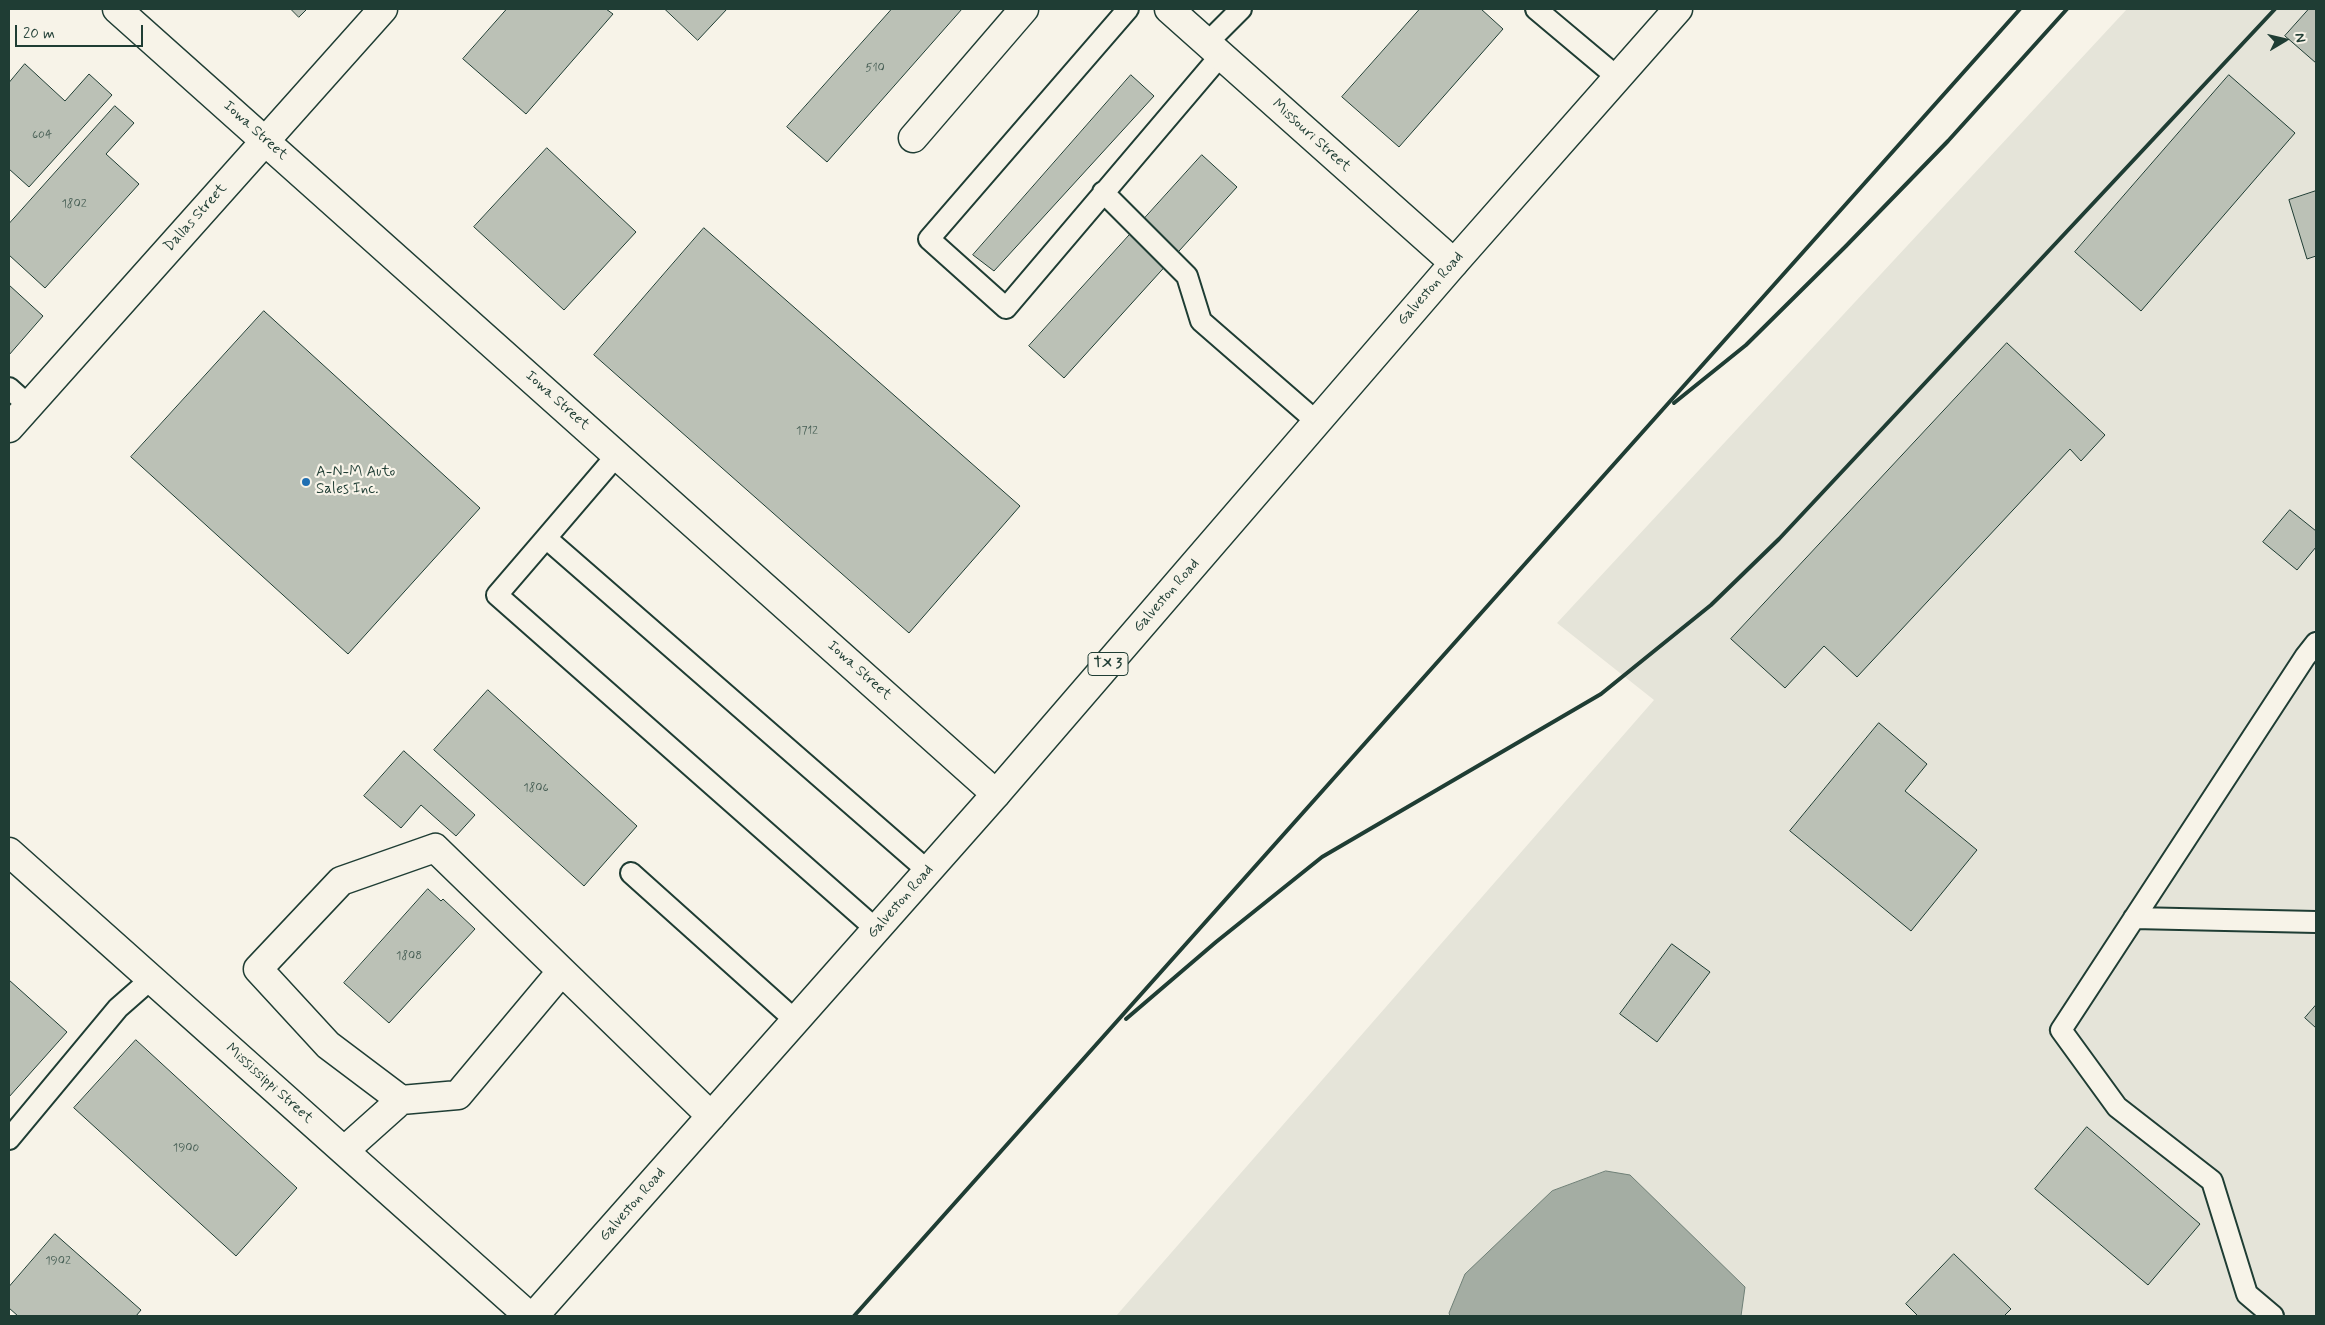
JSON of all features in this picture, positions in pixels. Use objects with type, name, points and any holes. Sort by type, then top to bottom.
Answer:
[{"type":"street","name":"Iowa Street","points":[[117,9],[996,794]]},
{"type":"street","name":"Dallas Street","points":[[9,428],[383,9]]},
{"type":"street","points":[[913,138],[1024,9]]},
{"type":"street","name":"Missouri Street","points":[[1169,9],[1454,263]]},
{"type":"street","name":"Galveston Road","points":[[534,1316],[877,930],[1454,263],[1678,9]]},
{"type":"street","points":[[401,1100],[328,1046],[258,969],[341,881],[436,848],[561,972],[711,1116]]},
{"type":"street","name":"Mississippi Street","points":[[9,852],[529,1316]]},
{"type":"street","points":[[344,1152],[401,1100],[458,1095],[561,972]]},
{"type":"lane","points":[[1128,9],[929,239],[1006,308],[1104,192],[1214,49],[1241,9]]},
{"type":"lane","points":[[1536,9],[1617,77]]},
{"type":"lane","points":[[1104,192],[1187,276],[1201,321],[1317,422]]},
{"type":"lane","points":[[9,388],[29,406]]},
{"type":"lane","points":[[617,455],[497,595],[877,930]]},
{"type":"lane","points":[[546,538],[928,871]]},
{"type":"lane","points":[[2273,1316],[2247,1294],[2212,1181],[2117,1107],[2061,1030],[2304,657],[2316,643]]},
{"type":"lane","points":[[631,874],[796,1021]]},
{"type":"lane","points":[[2134,918],[2316,922]]},
{"type":"lane","points":[[9,1138],[118,1008],[151,979]]},
{"type":"shaded area","points":[[2127,9],[2316,9],[2316,1316],[1116,1316],[1654,700],[1557,623]]},
{"type":"shaded area","points":[[1606,1171],[1630,1175],[1745,1287],[1741,1316],[1450,1316],[1449,1313],[1465,1274],[1552,1191]]},
{"type":"building","points":[[291,9],[307,9],[299,17]]},
{"type":"building","points":[[507,9],[606,9],[613,14],[526,114],[463,59]]},
{"type":"building","points":[[665,9],[727,9],[698,40]]},
{"type":"building","points":[[892,9],[962,9],[827,162],[787,127]]},
{"type":"building","points":[[1420,9],[1481,9],[1503,29],[1399,147],[1342,97]]},
{"type":"building","points":[[2309,9],[2316,9],[2316,63],[2285,36]]},
{"type":"building","points":[[25,64],[65,101],[89,74],[112,95],[29,187],[9,169],[9,83]]},
{"type":"building","points":[[1131,75],[1154,96],[994,271],[973,255]]},
{"type":"building","points":[[2229,75],[2295,133],[2141,311],[2075,252]]},
{"type":"building","points":[[115,106],[134,123],[106,154],[139,184],[45,288],[9,255],[9,224]]},
{"type":"building","points":[[547,148],[636,232],[564,310],[474,227]]},
{"type":"building","points":[[1202,155],[1237,187],[1064,378],[1029,346]]},
{"type":"building","points":[[2316,191],[2316,256],[2307,259],[2289,200]]},
{"type":"building","points":[[704,228],[1020,506],[909,633],[594,355]]},
{"type":"building","points":[[9,285],[43,316],[9,355]]},
{"type":"building","name":"A-N-M Auto Sales Inc.","points":[[264,311],[480,508],[348,654],[131,457]]},
{"type":"building","points":[[2007,343],[2105,435],[2081,461],[2070,449],[1857,677],[1824,646],[1785,688],[1731,639]]},
{"type":"building","points":[[2290,510],[2316,531],[2316,547],[2297,570],[2263,542]]},
{"type":"building","points":[[488,690],[637,826],[584,886],[434,750]]},
{"type":"building","points":[[1879,723],[1927,764],[1905,791],[1977,850],[1911,931],[1790,831]]},
{"type":"building","points":[[404,751],[475,815],[456,836],[421,805],[401,828],[364,796]]},
{"type":"building","points":[[428,889],[441,901],[443,899],[475,929],[389,1023],[344,983]]},
{"type":"building","points":[[1672,944],[1710,972],[1657,1042],[1620,1014]]},
{"type":"building","points":[[9,980],[67,1032],[9,1097]]},
{"type":"building","points":[[2316,1005],[2316,1028],[2305,1018]]},
{"type":"building","points":[[136,1040],[297,1188],[236,1256],[74,1108]]},
{"type":"building","points":[[2087,1127],[2200,1224],[2148,1285],[2035,1189]]},
{"type":"building","points":[[55,1234],[141,1310],[136,1316],[18,1316],[9,1308],[9,1287]]},
{"type":"building","points":[[1954,1254],[2011,1309],[2004,1316],[1918,1316],[1906,1304]]},
{"type":"railway","points":[[854,1316],[2020,9]]},
{"type":"railway","points":[[1674,403],[1746,345],[1846,246],[1948,141],[2067,9]]},
{"type":"railway","points":[[1126,1019],[1216,942],[1322,857],[1601,694],[1711,605],[1779,539],[2275,9]]},
{"type":"place","name":"A-N-M Auto Sales Inc.","points":[[306,482]]}]
